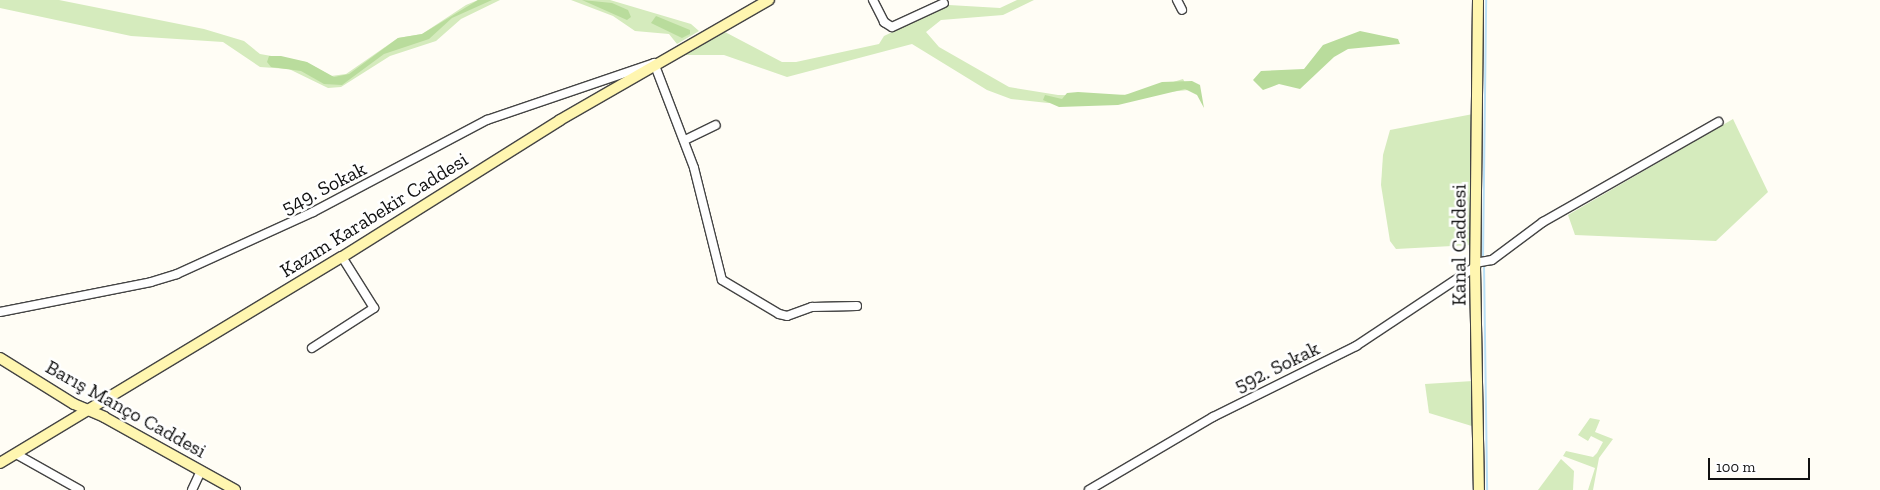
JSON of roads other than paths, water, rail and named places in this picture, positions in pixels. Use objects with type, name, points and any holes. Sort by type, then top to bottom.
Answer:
[{"type":"street","name":"Kazım Karabekir Caddesi","points":[[0,463],[342,257],[654,64],[769,0]]},
{"type":"street","points":[[873,0],[884,22],[892,27],[944,3]]},
{"type":"street","points":[[1177,0],[1182,10]]},
{"type":"street","name":"Kanal Caddesi","points":[[1478,0],[1479,490]]},
{"type":"street","points":[[654,64],[685,140],[703,201],[716,267],[726,284],[779,314],[787,316],[812,307],[857,306]]},
{"type":"street","name":"549. Sokak","points":[[0,312],[152,282],[193,267],[313,212],[487,120],[654,64]]},
{"type":"street","name":"592. Sokak","points":[[1089,490],[1213,417],[1356,346],[1543,222],[1718,122]]},
{"type":"street","points":[[685,140],[716,125]]},
{"type":"street","points":[[312,348],[374,308],[342,257]]},
{"type":"street","name":"Barış Manço Caddesi","points":[[0,358],[89,411],[200,471],[224,487],[235,490]]},
{"type":"street","points":[[16,454],[80,490]]},
{"type":"street","points":[[192,490],[200,471]]},
{"type":"waterway","points":[[1483,260],[1486,0]]},
{"type":"waterway","points":[[1484,265],[1487,490]]}]
